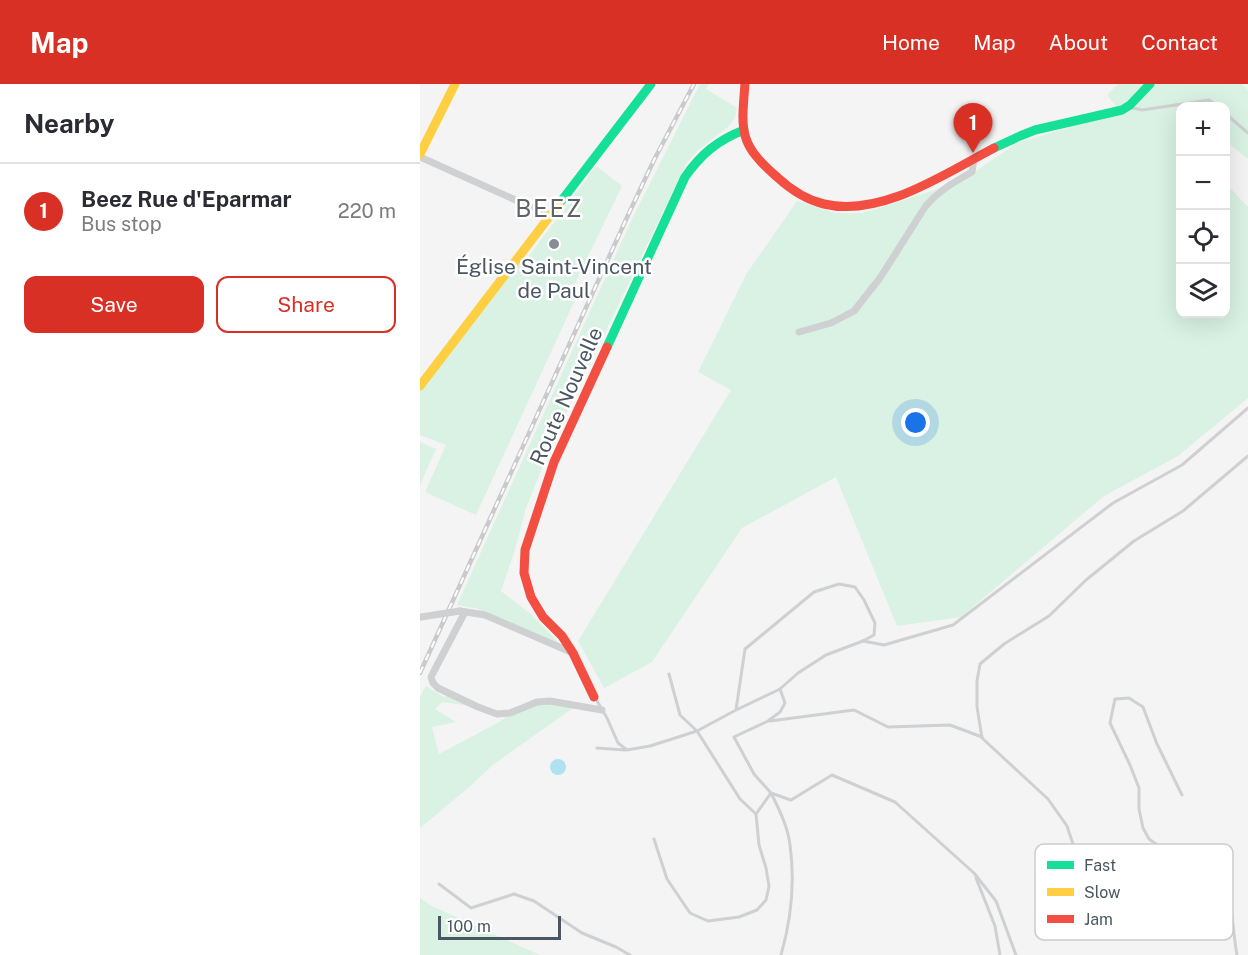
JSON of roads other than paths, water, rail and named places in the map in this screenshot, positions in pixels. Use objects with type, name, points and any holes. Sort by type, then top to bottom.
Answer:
[{"type":"street","points":[[455,84],[420,155],[550,216]]},
{"type":"street","points":[[420,386],[651,84]]},
{"type":"street","points":[[745,84],[743,110],[745,139],[759,159],[773,175],[812,200],[829,206],[850,207],[879,202],[911,192],[1015,138],[1062,123],[1111,113],[1127,107],[1150,84]]},
{"type":"street","name":"Route Nouvelle","points":[[594,697],[573,653],[562,636],[543,617],[531,597],[524,573],[525,550],[554,462],[685,177],[697,159],[711,147],[727,135],[744,130]]},
{"type":"street","points":[[799,332],[831,323],[854,311],[880,278],[925,207],[943,189],[972,172],[974,159]]},
{"type":"street","points":[[420,617],[462,612],[485,615],[573,653]]},
{"type":"street","points":[[462,612],[431,677],[438,688],[497,714],[510,713],[537,702],[550,701],[602,710]]},
{"type":"lane","points":[[1196,102],[1209,100],[1212,102]]},
{"type":"lane","points":[[1127,107],[1142,110],[1176,105]]},
{"type":"lane","points":[[1230,117],[1248,133]]},
{"type":"lane","points":[[863,641],[884,645],[953,625],[1113,503],[1182,465],[1248,408]]},
{"type":"lane","points":[[982,738],[977,707],[977,681],[980,664],[1004,644],[1049,616],[1086,579],[1134,542],[1183,511],[1248,456]]},
{"type":"lane","points":[[597,748],[627,750],[650,746],[697,731],[780,689],[798,673],[826,655],[874,635],[875,623],[855,587],[839,584],[814,592],[745,649],[736,710]]},
{"type":"lane","points":[[669,674],[680,715],[697,731],[740,799],[756,814]]},
{"type":"lane","points":[[780,689],[785,703],[780,712],[768,721],[734,737],[753,774],[771,793],[781,812],[790,843],[792,882],[788,930],[781,955]]},
{"type":"lane","points":[[594,697],[618,743],[627,750]]},
{"type":"lane","points":[[1156,844],[1149,839],[1143,828],[1139,810],[1139,788],[1110,723],[1115,699],[1129,698],[1143,707],[1157,744],[1182,795]]},
{"type":"lane","points":[[768,721],[854,710],[888,727],[950,725],[982,738],[1048,799],[1067,826],[1073,844]]},
{"type":"lane","points":[[771,793],[791,800],[832,775],[895,802],[974,873],[996,901],[1016,955]]},
{"type":"lane","points":[[654,839],[667,879],[690,913],[708,921],[739,917],[757,910],[766,900],[769,885],[759,845],[756,814],[771,793]]},
{"type":"lane","points":[[974,873],[995,926],[1000,955]]},
{"type":"lane","points":[[439,884],[471,908],[514,894],[534,901],[582,933],[630,955]]},
{"type":"lane","points":[[1233,925],[1237,955]]},
{"type":"water","points":[[558,759],[566,767],[558,775],[550,767]]},
{"type":"railway","points":[[420,673],[629,213],[694,84]]},
{"type":"place","name":"Beez Rue d'Eparmar","points":[[973,153]]},
{"type":"place","name":"Église Saint-Vincent de Paul","points":[[554,244]]},
{"type":"district","name":"BEEZ","points":[[549,208]]}]
